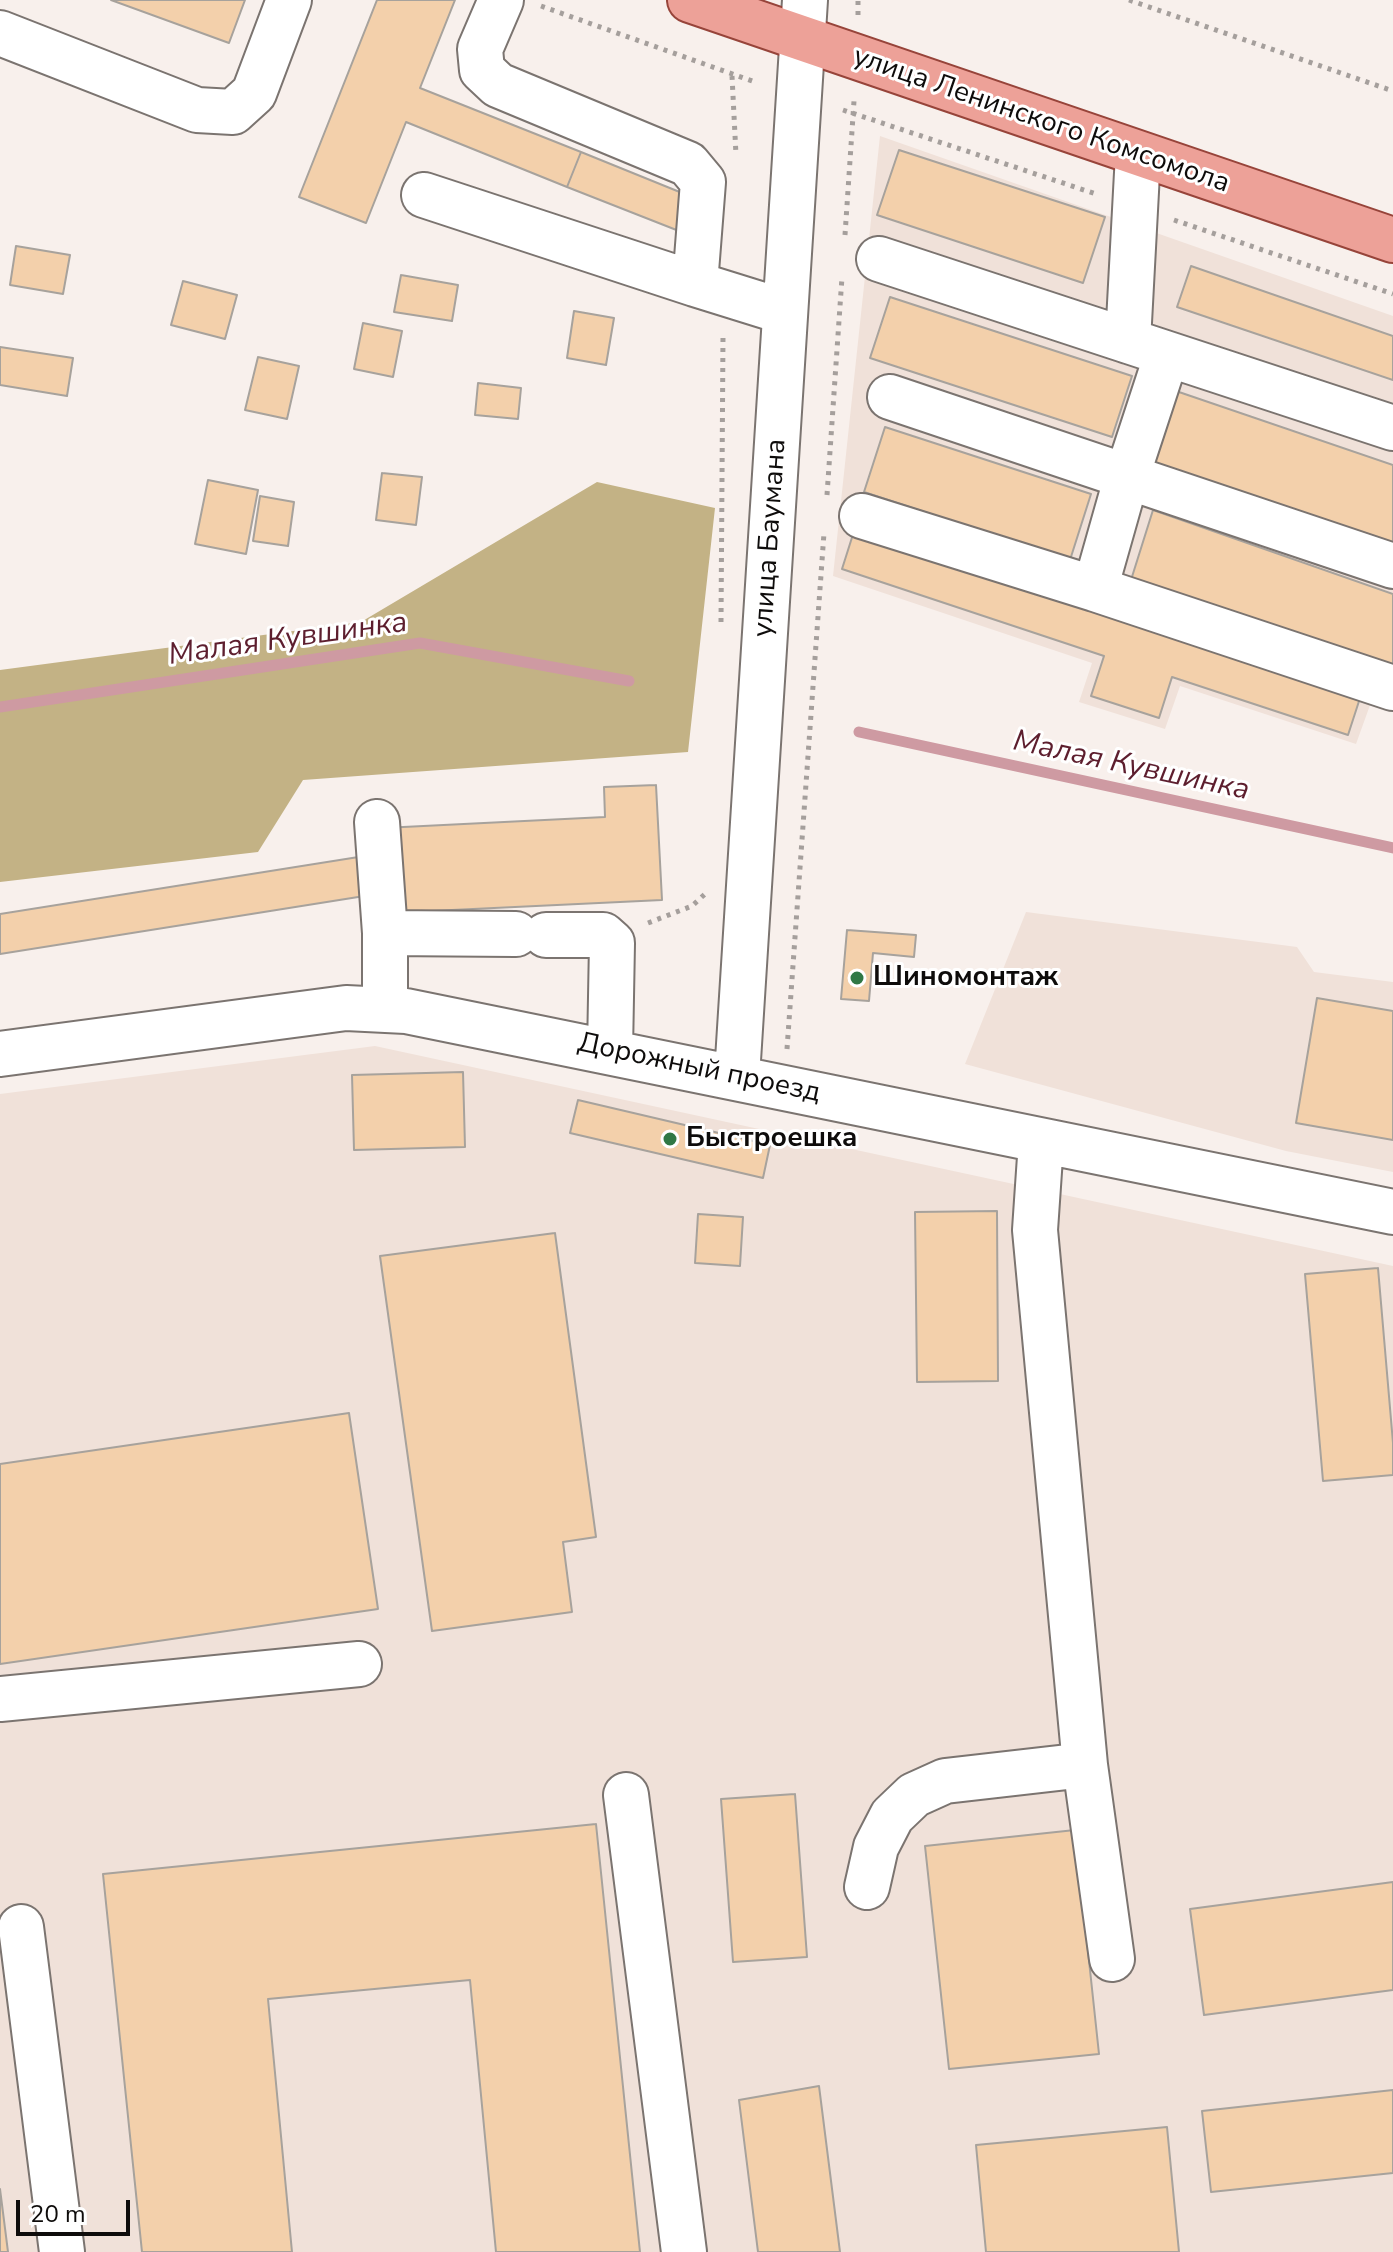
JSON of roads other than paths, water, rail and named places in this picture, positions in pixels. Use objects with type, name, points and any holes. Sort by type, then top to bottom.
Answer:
[{"type":"main road","name":"улица Ленинского Комсомола","points":[[690,0],[804,19],[1138,154],[1393,240]]},
{"type":"street","points":[[0,33],[197,110],[233,112],[254,93],[289,0]]},
{"type":"street","points":[[520,2],[480,49],[482,70],[498,85],[688,164],[703,182],[709,288]]},
{"type":"street","name":"улица Баумана","points":[[737,1076],[804,19]]},
{"type":"street","points":[[1095,589],[1127,476],[1147,348],[1138,154]]},
{"type":"street","points":[[424,195],[785,312]]},
{"type":"street","points":[[855,256],[1393,428]]},
{"type":"street","points":[[890,397],[1393,566]]},
{"type":"street","points":[[838,515],[1095,589],[1393,688]]},
{"type":"street","points":[[377,822],[385,933],[385,1010]]},
{"type":"street","points":[[385,933],[603,935],[612,943],[610,1051]]},
{"type":"street","name":"Дорожный проезд","points":[[0,1054],[346,1008],[406,1011],[1393,1212]]},
{"type":"street","points":[[1041,1142],[1035,1230],[1085,1765],[1112,1959]]},
{"type":"street","points":[[0,1699],[359,1664]]},
{"type":"street","points":[[867,1887],[876,1847],[892,1816],[914,1795],[945,1781],[1085,1765]]},
{"type":"street","points":[[626,1795],[684,2252]]},
{"type":"street","points":[[21,1927],[62,2252]]},
{"type":"waterway","name":"Малая Кувшинка","points":[[0,707],[420,643],[629,681]]},
{"type":"waterway","name":"Малая Кувшинка","points":[[859,732],[1393,848]]},
{"type":"place","name":"Шиномонтаж","points":[[857,978]]},
{"type":"place","name":"Быстроешка","points":[[670,1139]]}]
